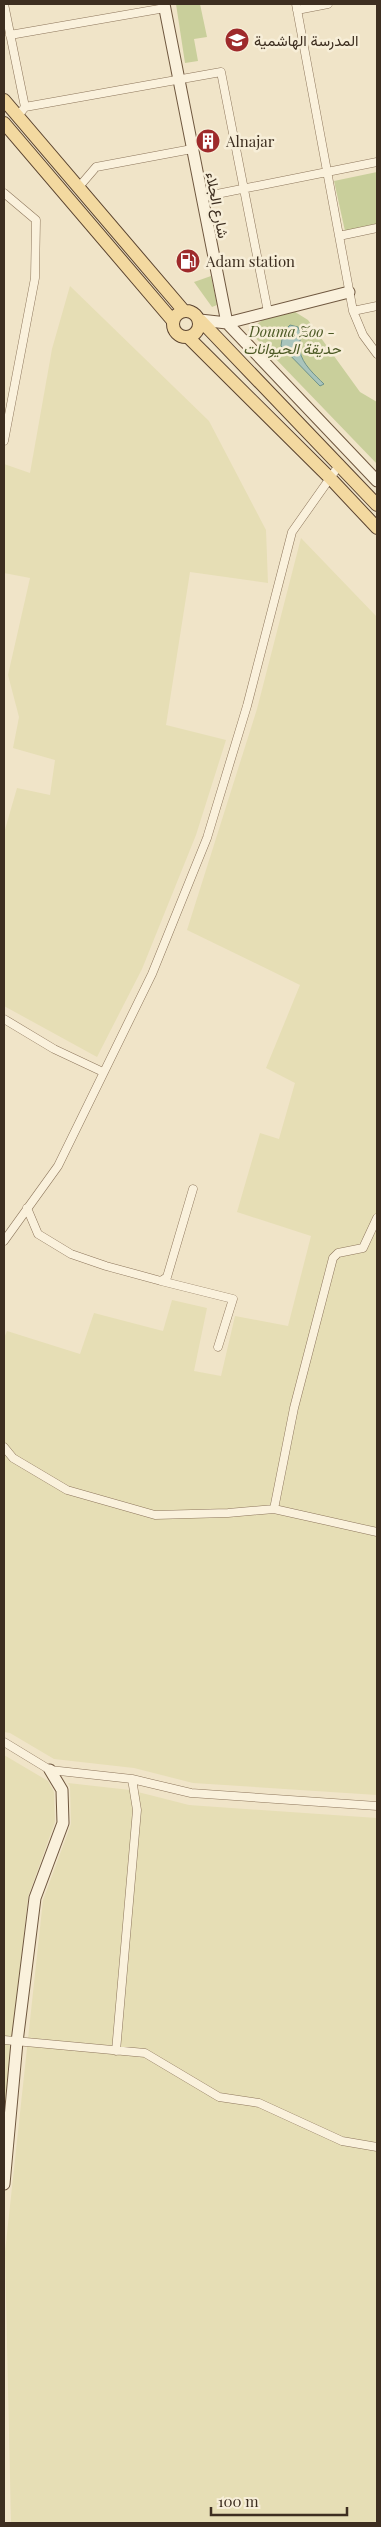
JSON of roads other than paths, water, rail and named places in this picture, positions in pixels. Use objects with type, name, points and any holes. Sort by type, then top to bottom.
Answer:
[{"type":"main road","points":[[4,100],[22,111],[78,188],[184,311]]},
{"type":"main road","points":[[22,111],[6,125],[173,321],[176,333],[188,337],[330,478],[377,528]]},
{"type":"main road","points":[[173,321],[177,314],[184,311],[193,313],[340,464],[377,505]]},
{"type":"main road","points":[[188,337],[195,333],[200,320]]},
{"type":"street","points":[[4,4],[22,111],[221,72],[268,312]]},
{"type":"street","points":[[328,4],[296,7],[353,311],[363,335],[377,354]]},
{"type":"street","points":[[10,36],[165,6]]},
{"type":"street","name":"شارع الجلاء","points":[[165,6],[227,323]]},
{"type":"street","points":[[78,188],[96,167],[192,149]]},
{"type":"street","points":[[202,197],[377,162]]},
{"type":"street","points":[[4,193],[36,220],[35,278],[4,441]]},
{"type":"street","points":[[339,236],[377,228]]},
{"type":"street","points":[[200,320],[227,323],[349,292]]},
{"type":"street","points":[[353,311],[377,306]]},
{"type":"street","points":[[227,323],[377,481]]},
{"type":"street","points":[[4,1240],[58,1166],[152,974],[207,838],[247,706],[292,532],[340,464]]},
{"type":"street","points":[[4,1019],[54,1049],[103,1072]]},
{"type":"street","points":[[161,1281],[167,1277],[193,1189]]},
{"type":"street","points":[[28,1208],[38,1234],[71,1254],[106,1266],[233,1299],[218,1348]]},
{"type":"street","points":[[274,1509],[294,1408],[333,1258],[338,1253],[363,1248],[377,1218]]},
{"type":"street","points":[[4,1447],[13,1458],[67,1490],[156,1515],[228,1513],[274,1509],[377,1532]]},
{"type":"street","points":[[4,1742],[50,1770],[132,1779],[191,1793],[377,1806]]},
{"type":"street","points":[[4,2184],[17,2042],[35,1898],[63,1823],[62,1790],[50,1770]]},
{"type":"street","points":[[116,2051],[137,1810],[132,1779]]},
{"type":"street","points":[[4,2040],[144,2054],[219,2097],[259,2103],[342,2141],[377,2147]]},
{"type":"water","points":[[290,325],[298,327],[300,351],[303,360],[324,384],[320,386],[281,346],[283,332]]},
{"type":"place","name":"المدرسة الهاشمية","points":[[237,40]]},
{"type":"place","name":"Alnajar","points":[[208,141]]},
{"type":"place","name":"Adam station","points":[[188,261]]},
{"type":"park label","name":"Douma Zoo - حديقة الحيوانات","points":[[292,340]]}]
